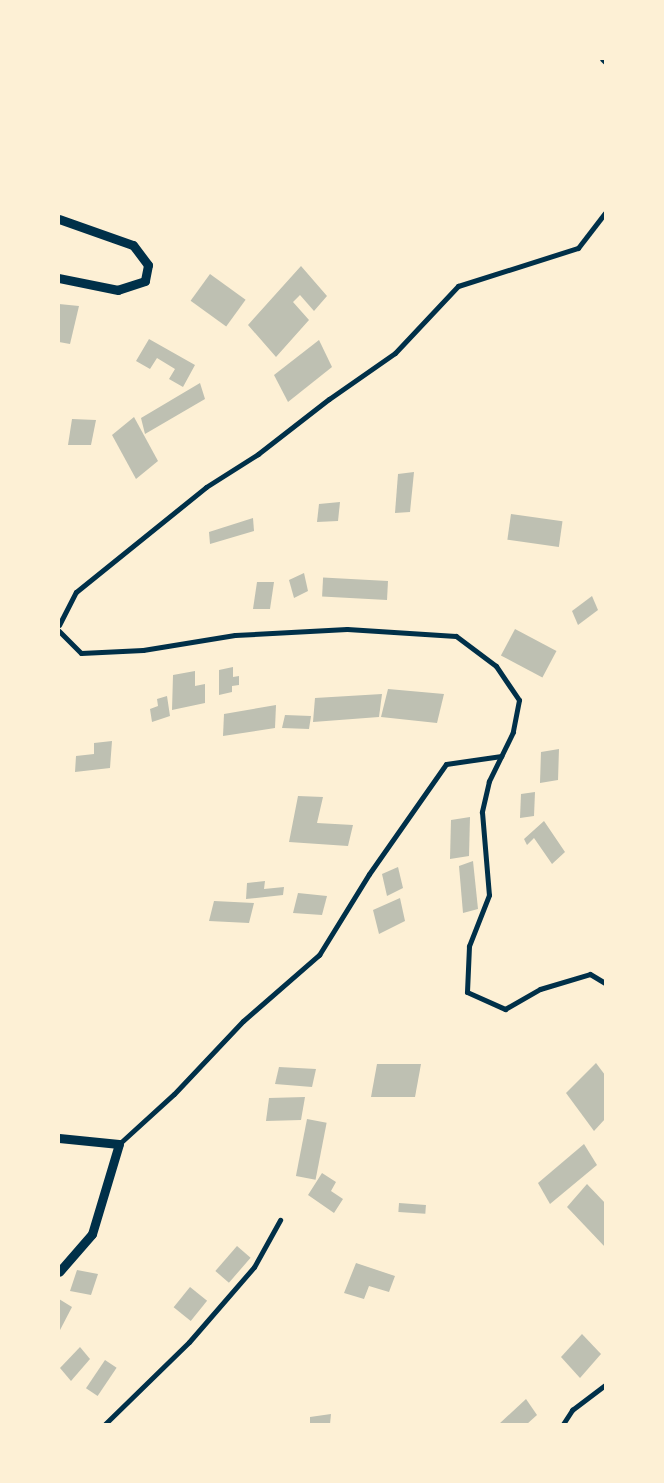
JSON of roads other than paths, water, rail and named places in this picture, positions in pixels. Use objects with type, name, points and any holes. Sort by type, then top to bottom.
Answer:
[{"type":"street","points":[[602,59],[605,62]]},
{"type":"street","points":[[59,625],[76,592],[206,487],[258,454],[329,398],[395,353],[458,286],[578,248],[605,213]]},
{"type":"street","points":[[59,219],[133,245],[148,265],[144,281],[118,290],[59,278]]},
{"type":"street","points":[[59,631],[81,654],[143,650],[235,635],[348,628],[456,636],[496,666],[519,700],[513,732],[490,781],[482,812],[489,895],[469,946],[467,992],[505,1009],[540,990],[590,974],[605,983]]},
{"type":"street","points":[[59,1272],[92,1234],[119,1144],[174,1094],[244,1021],[319,955],[369,874],[446,764],[501,756]]},
{"type":"street","points":[[59,1138],[119,1144]]},
{"type":"street","points":[[105,1424],[189,1342],[254,1267],[280,1220]]},
{"type":"street","points":[[563,1424],[572,1410],[605,1384]]}]
